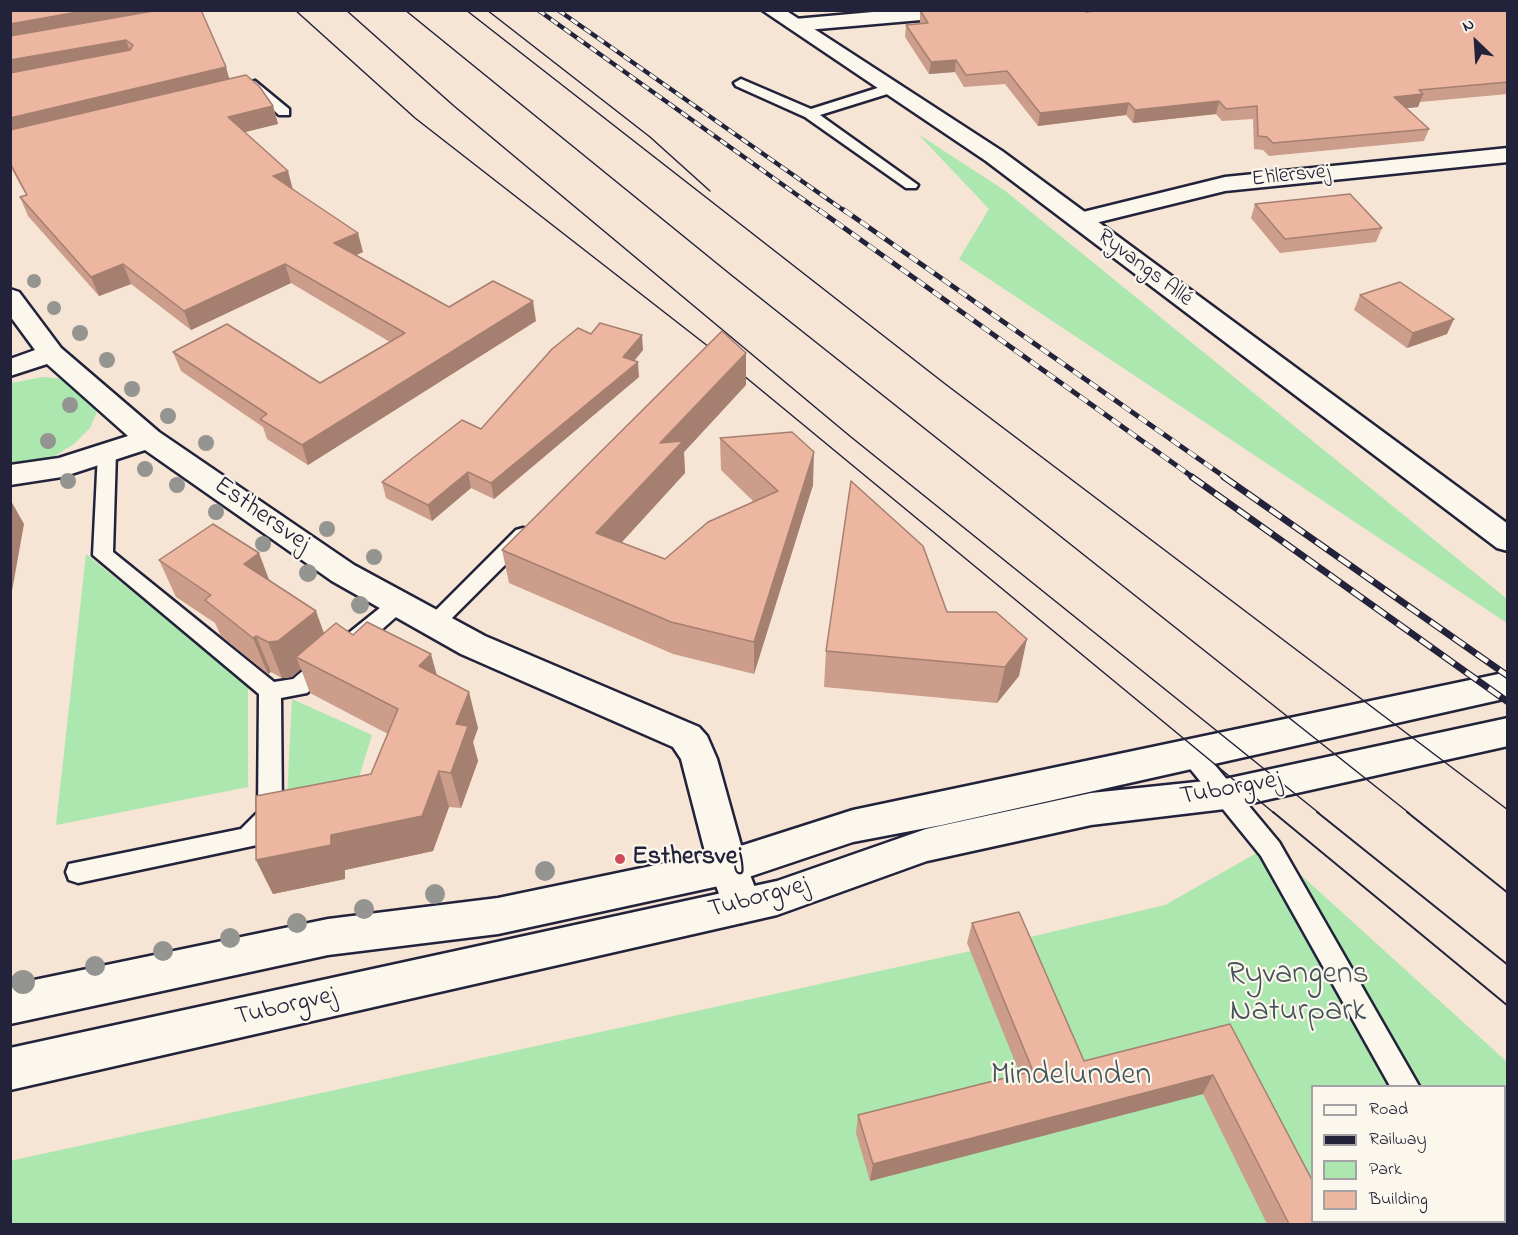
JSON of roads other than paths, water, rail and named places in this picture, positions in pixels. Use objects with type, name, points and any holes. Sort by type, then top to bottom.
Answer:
[{"type":"street","name":"Ryvangs Allé","points":[[771,10],[994,156],[1508,540]]},
{"type":"street","points":[[795,25],[967,10]]},
{"type":"street","name":"Ehlersvej","points":[[1079,220],[1226,184],[1508,155]]},
{"type":"street","name":"Esthersvej","points":[[10,297],[51,354],[149,439],[343,573],[473,645],[686,737],[694,746],[699,759],[728,867],[742,906]]},
{"type":"street","points":[[10,368],[51,354]]},
{"type":"street","points":[[10,475],[62,467],[149,439]]},
{"type":"street","name":"Tuborgvej","points":[[10,1005],[328,937],[498,916],[728,867],[853,826],[942,809],[1508,685]]},
{"type":"street","name":"Tuborgvej","points":[[10,1069],[777,898],[944,841],[1091,809],[1225,794],[1508,732]]},
{"type":"lane","points":[[741,83],[810,114],[911,184]]},
{"type":"lane","points":[[220,93],[255,85],[284,112]]},
{"type":"lane","points":[[810,114],[892,88]]},
{"type":"lane","points":[[107,452],[103,555],[270,691],[299,687],[398,604]]},
{"type":"lane","points":[[434,624],[541,518]]},
{"type":"lane","points":[[78,872],[248,838],[270,815],[270,691]]},
{"type":"lane","points":[[1191,753],[1270,849],[1404,1085]]},
{"type":"tram line","points":[[295,10],[415,118],[709,347],[1274,813]]},
{"type":"tram line","points":[[346,10],[454,106],[851,437],[1319,813]]},
{"type":"tram line","points":[[405,10],[730,274],[1409,813]]},
{"type":"tram line","points":[[466,10],[944,383],[1508,810]]},
{"type":"tram line","points":[[487,10],[650,137],[710,191]]},
{"type":"tram line","points":[[1273,812],[1508,1006]]},
{"type":"tram line","points":[[1317,812],[1508,965]]},
{"type":"tram line","points":[[1407,812],[1508,893]]},
{"type":"railway","points":[[538,10],[821,212]]},
{"type":"railway","points":[[558,10],[846,212]]},
{"type":"railway","points":[[819,210],[1194,478]]},
{"type":"railway","points":[[844,210],[1226,478]]},
{"type":"railway","points":[[1192,477],[1508,702]]},
{"type":"railway","points":[[1224,477],[1508,676]]},
{"type":"place","name":"Esthersvej","points":[[620,859]]},
{"type":"park label","name":"Ryvangens Naturpark","points":[[1298,996]]},
{"type":"park label","name":"Mindelunden","points":[[1071,1078]]}]
